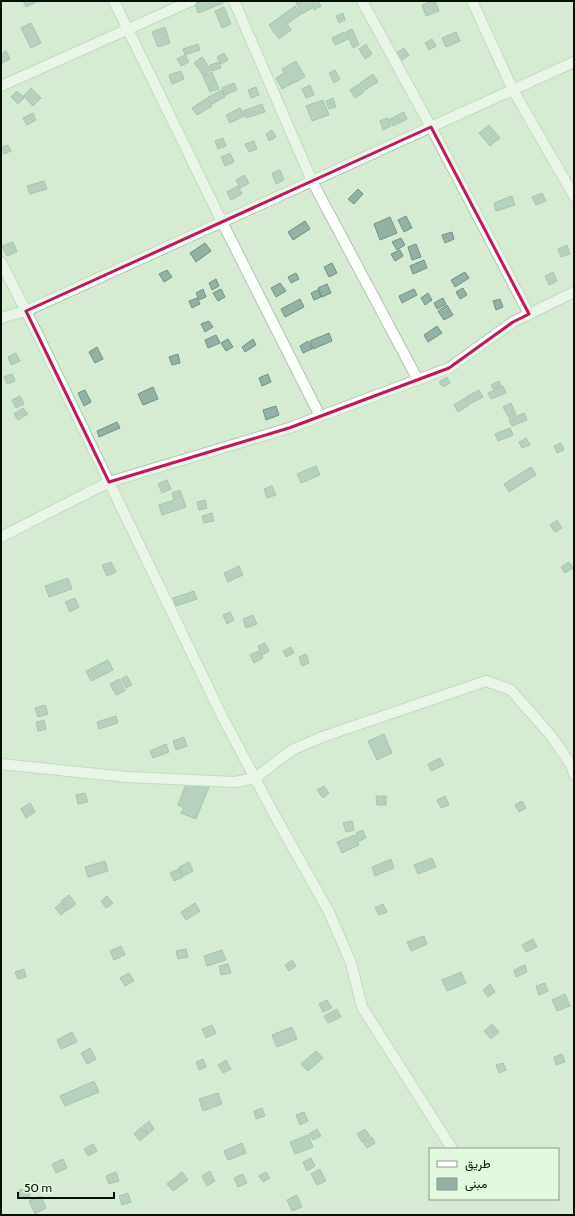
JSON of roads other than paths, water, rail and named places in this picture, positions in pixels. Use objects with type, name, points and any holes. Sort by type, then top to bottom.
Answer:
[{"type":"street","points":[[114,1],[222,222],[320,416]]},
{"type":"street","points":[[1,86],[191,1]]},
{"type":"street","points":[[234,1],[312,181],[418,380]]},
{"type":"street","points":[[362,1],[431,127],[529,314]]},
{"type":"street","points":[[472,1],[513,90],[574,196]]},
{"type":"street","points":[[1,318],[26,311],[574,62]]},
{"type":"street","points":[[1,262],[218,709],[329,912],[351,963],[362,1007],[451,1147]]},
{"type":"street","points":[[1,537],[109,482],[289,428],[449,368],[513,322],[574,292]]},
{"type":"street","points":[[1,764],[127,777],[235,782],[255,778],[292,750],[322,737],[486,681],[511,690],[552,737],[571,765],[574,774]]}]
